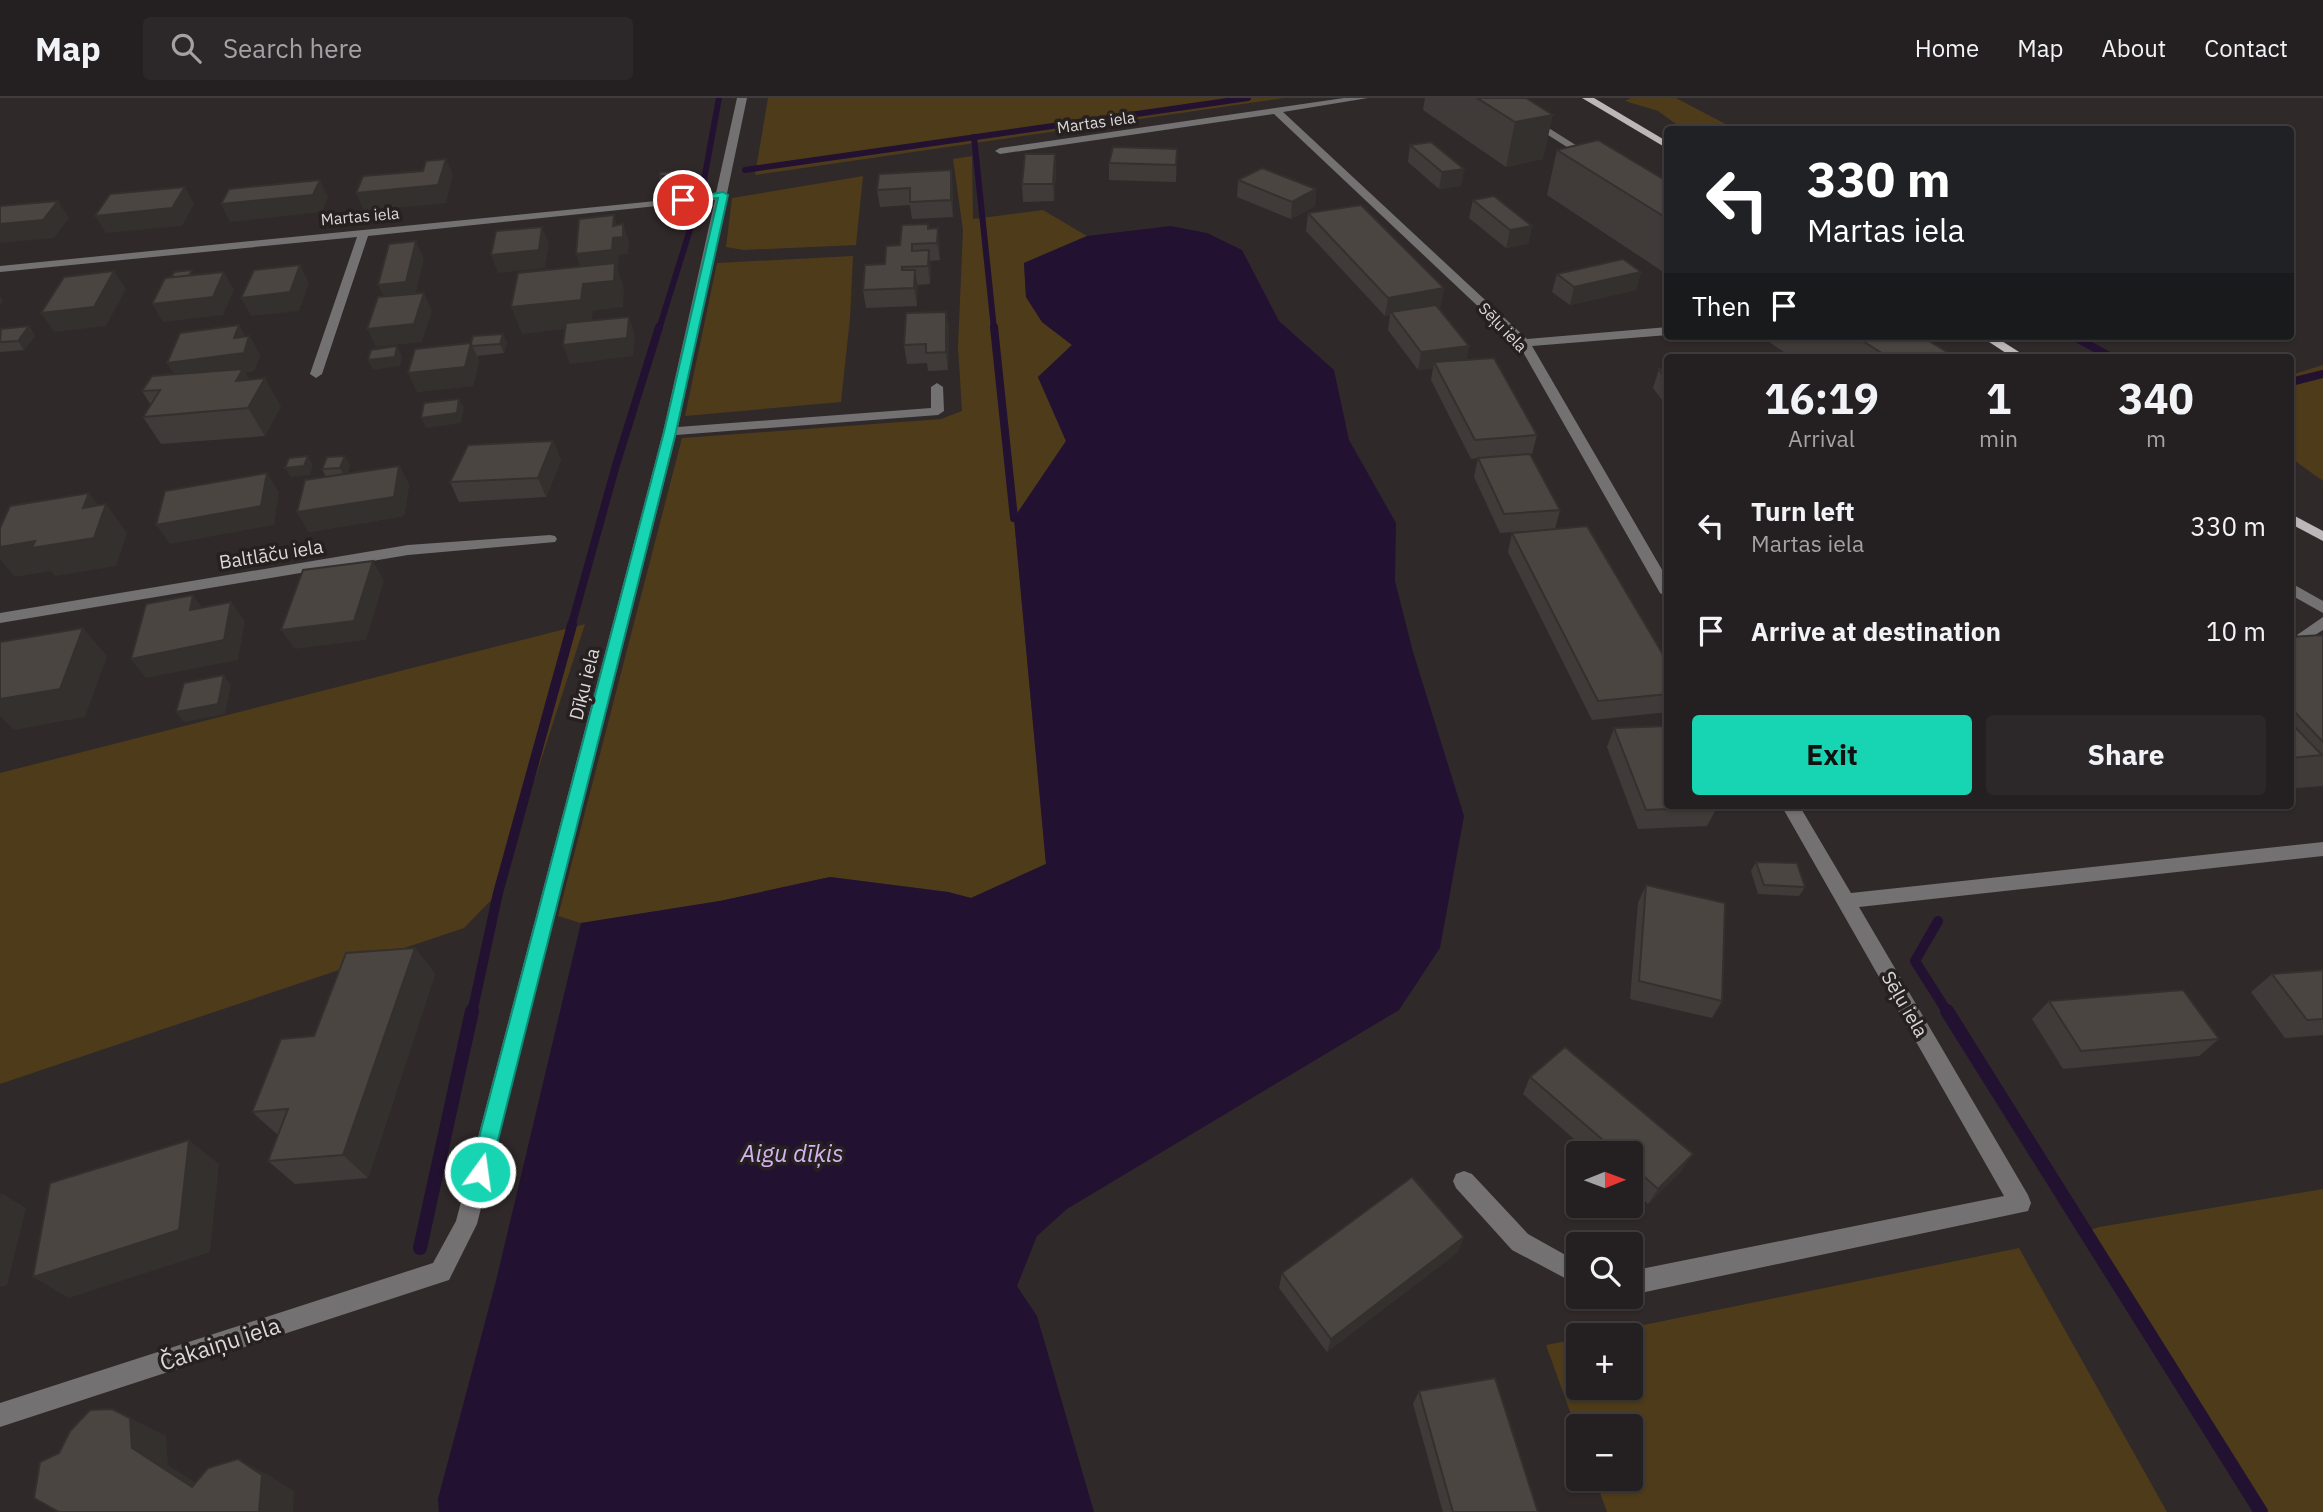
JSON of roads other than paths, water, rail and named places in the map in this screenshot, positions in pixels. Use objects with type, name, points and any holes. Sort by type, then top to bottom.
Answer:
[{"type":"main road","points":[[1587,98],[1664,144]]},
{"type":"main road","points":[[1993,340],[2016,354]]},
{"type":"main road","points":[[2294,520],[2323,537]]},
{"type":"street","name":"Dīķu iela","points":[[441,1272],[466,1224],[670,432],[742,98]]},
{"type":"street","name":"Martas iela","points":[[1000,151],[1363,98]]},
{"type":"street","points":[[1495,98],[1600,163]]},
{"type":"street","name":"Sēļu iela","points":[[1276,111],[1524,343],[1664,586]]},
{"type":"street","name":"Martas iela","points":[[0,269],[723,195]]},
{"type":"street","points":[[316,374],[364,232]]},
{"type":"street","points":[[1524,343],[1664,331]]},
{"type":"street","points":[[670,432],[938,411],[937,387]]},
{"type":"street","name":"Baltlāču iela","points":[[0,618],[408,550],[550,539]]},
{"type":"street","points":[[2294,590],[2323,608]]},
{"type":"street","points":[[2323,622],[2305,635],[2323,652]]},
{"type":"street","name":"Sēļu iela","points":[[1643,1281],[2020,1203],[1792,809]]},
{"type":"street","points":[[1846,901],[2323,849]]},
{"type":"street","points":[[1464,1181],[1520,1242],[1566,1267]]},
{"type":"street","name":"Čakaiņu iela","points":[[0,1415],[441,1272]]},
{"type":"water","name":"Aigu dīķis","points":[[1171,226],[1207,233],[1242,250],[1279,321],[1334,370],[1349,440],[1396,523],[1395,581],[1413,652],[1464,816],[1440,948],[1399,1010],[1067,1209],[1037,1236],[1017,1286],[1037,1316],[1094,1512],[439,1512],[438,1499],[496,1281],[581,923],[720,901],[830,877],[948,892],[971,898],[1046,864],[1014,518],[1066,441],[1038,377],[1072,345],[1042,322],[1026,297],[1024,263],[1087,236]]},
{"type":"waterway","points":[[702,191],[719,98]]},
{"type":"waterway","points":[[974,137],[1248,98]]},
{"type":"waterway","points":[[745,170],[974,137]]},
{"type":"waterway","points":[[974,137],[994,329]]},
{"type":"waterway","points":[[659,329],[697,207]]},
{"type":"waterway","points":[[571,627],[616,465],[659,327]]},
{"type":"waterway","points":[[994,327],[1014,518]]},
{"type":"waterway","points":[[2080,340],[2106,354]]},
{"type":"waterway","points":[[2294,381],[2323,374]]},
{"type":"waterway","points":[[472,1013],[498,893],[572,625]]},
{"type":"waterway","points":[[1938,921],[1915,961],[1948,1013]]},
{"type":"waterway","points":[[420,1248],[472,1011]]},
{"type":"waterway","points":[[1947,1011],[2261,1512]]}]
